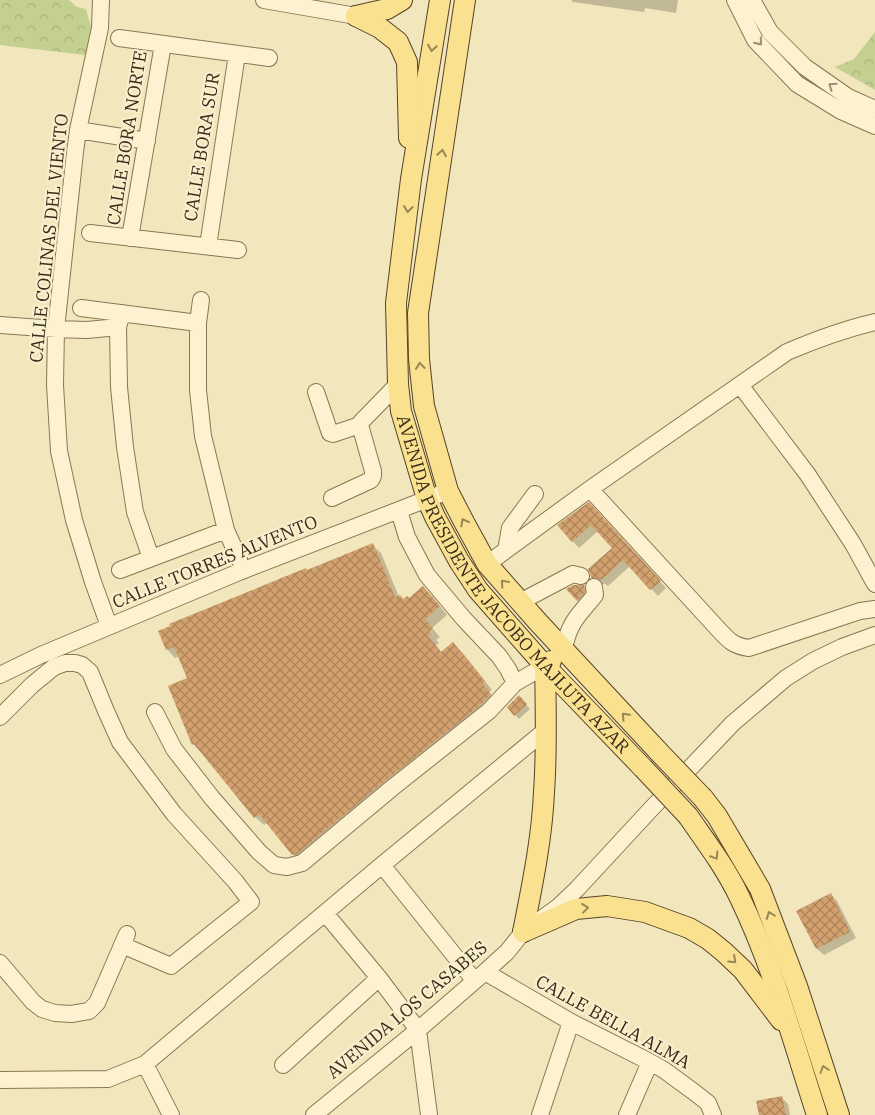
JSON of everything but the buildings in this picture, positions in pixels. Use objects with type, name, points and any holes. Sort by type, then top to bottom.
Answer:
[{"type":"main road","points":[[356,16],[387,9],[402,0]]},
{"type":"main road","name":"AVENIDA PRESIDENTE JACOBO MAJLUTA AZAR","points":[[440,0],[412,179],[396,303],[398,384],[402,411],[427,499],[459,562],[478,590],[545,666],[688,816],[716,855],[738,895],[758,939],[777,990],[817,1115]]},
{"type":"main road","name":"AVENIDA PRESIDENTE JACOBO MAJLUTA AZAR","points":[[465,0],[418,313],[419,359],[424,406],[448,492],[487,564],[563,650],[703,798],[716,816],[760,889],[796,986],[839,1115]]},
{"type":"main road","points":[[356,16],[380,28],[398,42],[407,62],[408,127],[412,179]]},
{"type":"main road","points":[[523,932],[535,867],[544,793],[546,730],[545,666],[563,650]]},
{"type":"main road","points":[[523,932],[576,909],[607,906],[645,912],[689,928],[708,939],[743,970],[790,1031]]},
{"type":"street","name":"CALLE COLINAS DEL VIENTO","points":[[91,0],[100,28]]},
{"type":"street","name":"CALLE COLINAS DEL VIENTO","points":[[102,0],[100,28],[74,152],[56,329],[54,385],[59,451],[74,520],[109,626]]},
{"type":"street","points":[[264,0],[356,16]]},
{"type":"street","points":[[735,0],[755,40],[797,84],[841,111],[875,126]]},
{"type":"street","points":[[752,0],[770,32],[805,67],[848,97],[875,109]]},
{"type":"street","points":[[119,38],[270,58]]},
{"type":"street","name":"CALLE BORA NORTE","points":[[130,238],[163,44]]},
{"type":"street","name":"CALLE BORA SUR","points":[[208,246],[237,54]]},
{"type":"street","points":[[78,130],[147,141]]},
{"type":"street","points":[[90,233],[238,250]]},
{"type":"street","points":[[201,300],[198,323],[198,390],[203,436],[226,530],[239,559]]},
{"type":"street","points":[[81,308],[120,320],[198,323]]},
{"type":"street","points":[[0,324],[87,330],[120,320]]},
{"type":"street","points":[[120,320],[119,387],[125,447],[134,512],[151,558]]},
{"type":"street","points":[[487,564],[590,489],[787,352],[810,342],[875,322]]},
{"type":"street","points":[[316,392],[330,433],[333,434],[360,425],[398,384]]},
{"type":"street","points":[[740,385],[808,475],[853,544],[875,584]]},
{"type":"street","points":[[332,498],[371,480],[373,476],[360,425]]},
{"type":"street","points":[[590,489],[719,630],[732,643],[740,647],[749,648],[860,611],[875,609]]},
{"type":"street","name":"CALLE TORRES ALVENTO","points":[[0,675],[41,655],[239,572],[448,492]]},
{"type":"street","points":[[506,550],[510,528],[536,494]]},
{"type":"street","points":[[399,511],[407,537],[427,575],[498,656],[508,669],[515,683]]},
{"type":"street","points":[[120,570],[226,530]]},
{"type":"street","points":[[520,602],[573,574],[581,576]]},
{"type":"street","points":[[563,650],[571,626],[578,614],[595,596],[594,587]]},
{"type":"street","name":"AVENIDA LOS CASABES","points":[[314,1115],[418,1030],[480,976],[507,952],[523,932],[558,907],[733,723],[786,678],[813,661],[842,647],[875,635]]},
{"type":"street","points":[[0,717],[32,685],[54,667],[65,663],[82,665],[90,672],[120,742],[174,814],[235,880],[251,902],[170,966],[125,940],[97,1003],[89,1011],[55,1014],[42,1009],[32,1002],[0,963]]},
{"type":"street","points":[[155,712],[174,749],[212,798],[259,852],[274,865],[287,867],[302,863],[489,711],[515,683],[545,666]]},
{"type":"street","points":[[0,1080],[108,1079],[145,1064],[546,730]]},
{"type":"street","points":[[382,866],[480,976]]},
{"type":"street","points":[[325,913],[379,978],[418,1030],[429,1115]]},
{"type":"street","name":"CALLE BELLA ALMA","points":[[480,976],[650,1062],[708,1103],[713,1115]]},
{"type":"street","points":[[283,1065],[379,978]]},
{"type":"street","points":[[540,1115],[571,1022]]},
{"type":"street","points":[[626,1115],[650,1062]]},
{"type":"street","points":[[145,1064],[171,1115]]},
{"type":"green space","points":[[0,0],[69,0],[77,7],[86,9],[92,30],[85,55],[0,45]]},
{"type":"green space","points":[[875,32],[875,90],[835,67],[854,59]]}]
